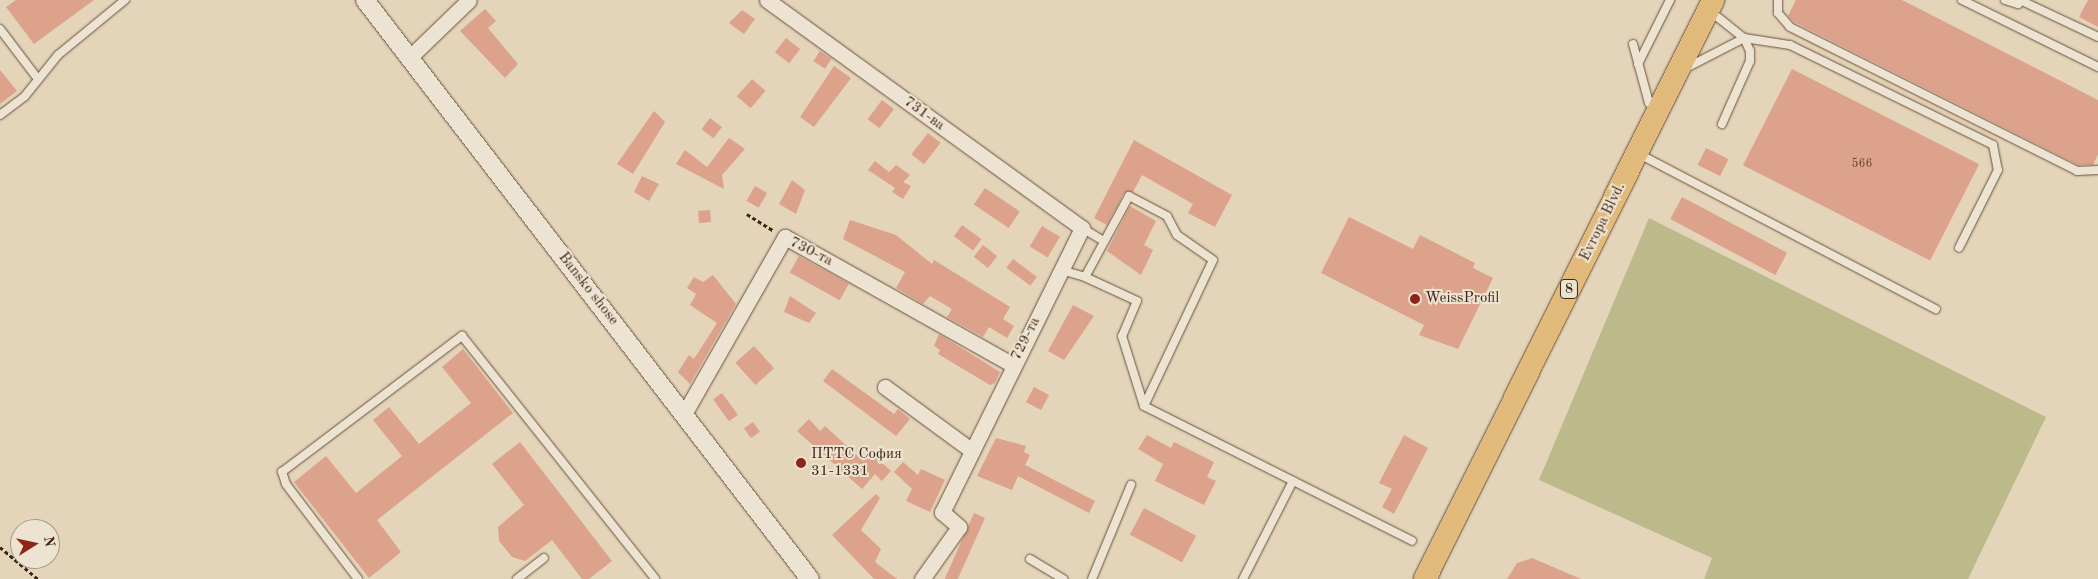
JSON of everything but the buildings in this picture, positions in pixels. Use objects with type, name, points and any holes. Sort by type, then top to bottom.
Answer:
[{"type":"main road","name":"Evropa Blvd.","points":[[1425,579],[1677,72],[1707,3]]},
{"type":"main road","name":"Evropa Blvd.","points":[[1412,579],[1649,103],[1707,3]]},
{"type":"street","name":"Bansko shose","points":[[365,0],[810,579]]},
{"type":"street","points":[[409,58],[469,0]]},
{"type":"street","name":"731-ва","points":[[767,0],[1082,228]]},
{"type":"street","name":"729-та","points":[[922,579],[959,527],[942,512],[1082,228]]},
{"type":"street","name":"730-та","points":[[684,414],[786,237],[1014,365]]},
{"type":"street","points":[[885,387],[971,450]]},
{"type":"lane","points":[[0,115],[25,96],[58,55],[125,0]]},
{"type":"lane","points":[[1638,64],[1670,0]]},
{"type":"lane","points":[[1778,0],[1778,13],[1790,27],[2077,171],[2098,170]]},
{"type":"lane","points":[[1962,0],[2098,67]]},
{"type":"lane","points":[[2005,0],[2018,4],[2023,1],[2098,37]]},
{"type":"lane","points":[[1707,3],[1744,38],[1750,61],[1722,124]]},
{"type":"lane","points":[[0,29],[38,79]]},
{"type":"lane","points":[[1677,72],[1744,38],[1790,46],[1992,145],[1998,170],[1959,248]]},
{"type":"lane","points":[[1633,44],[1649,103]]},
{"type":"lane","points":[[1637,153],[1936,309]]},
{"type":"lane","points":[[1084,276],[1129,196],[1167,216],[1178,235],[1213,260],[1144,406]]},
{"type":"lane","points":[[1082,228],[1104,241]]},
{"type":"lane","points":[[1061,270],[1084,276],[1137,301],[1122,336],[1144,406],[1412,541]]},
{"type":"lane","points":[[358,579],[286,484],[282,472],[462,336],[655,579]]},
{"type":"lane","points":[[1243,579],[1293,481]]},
{"type":"lane","points":[[1092,579],[1130,485]]},
{"type":"lane","points":[[517,579],[544,558]]},
{"type":"lane","points":[[1030,560],[1063,579]]},
{"type":"path","points":[[747,214],[786,237]]},
{"type":"path","points":[[0,547],[38,579]]},
{"type":"shaded area","points":[[1649,218],[2046,417],[1968,579],[1704,579],[1712,558],[1539,480]]},
{"type":"place","name":"WeissProfil","points":[[1415,299]]},
{"type":"place","name":"ПТТС София 31-1331","points":[[801,463]]}]
